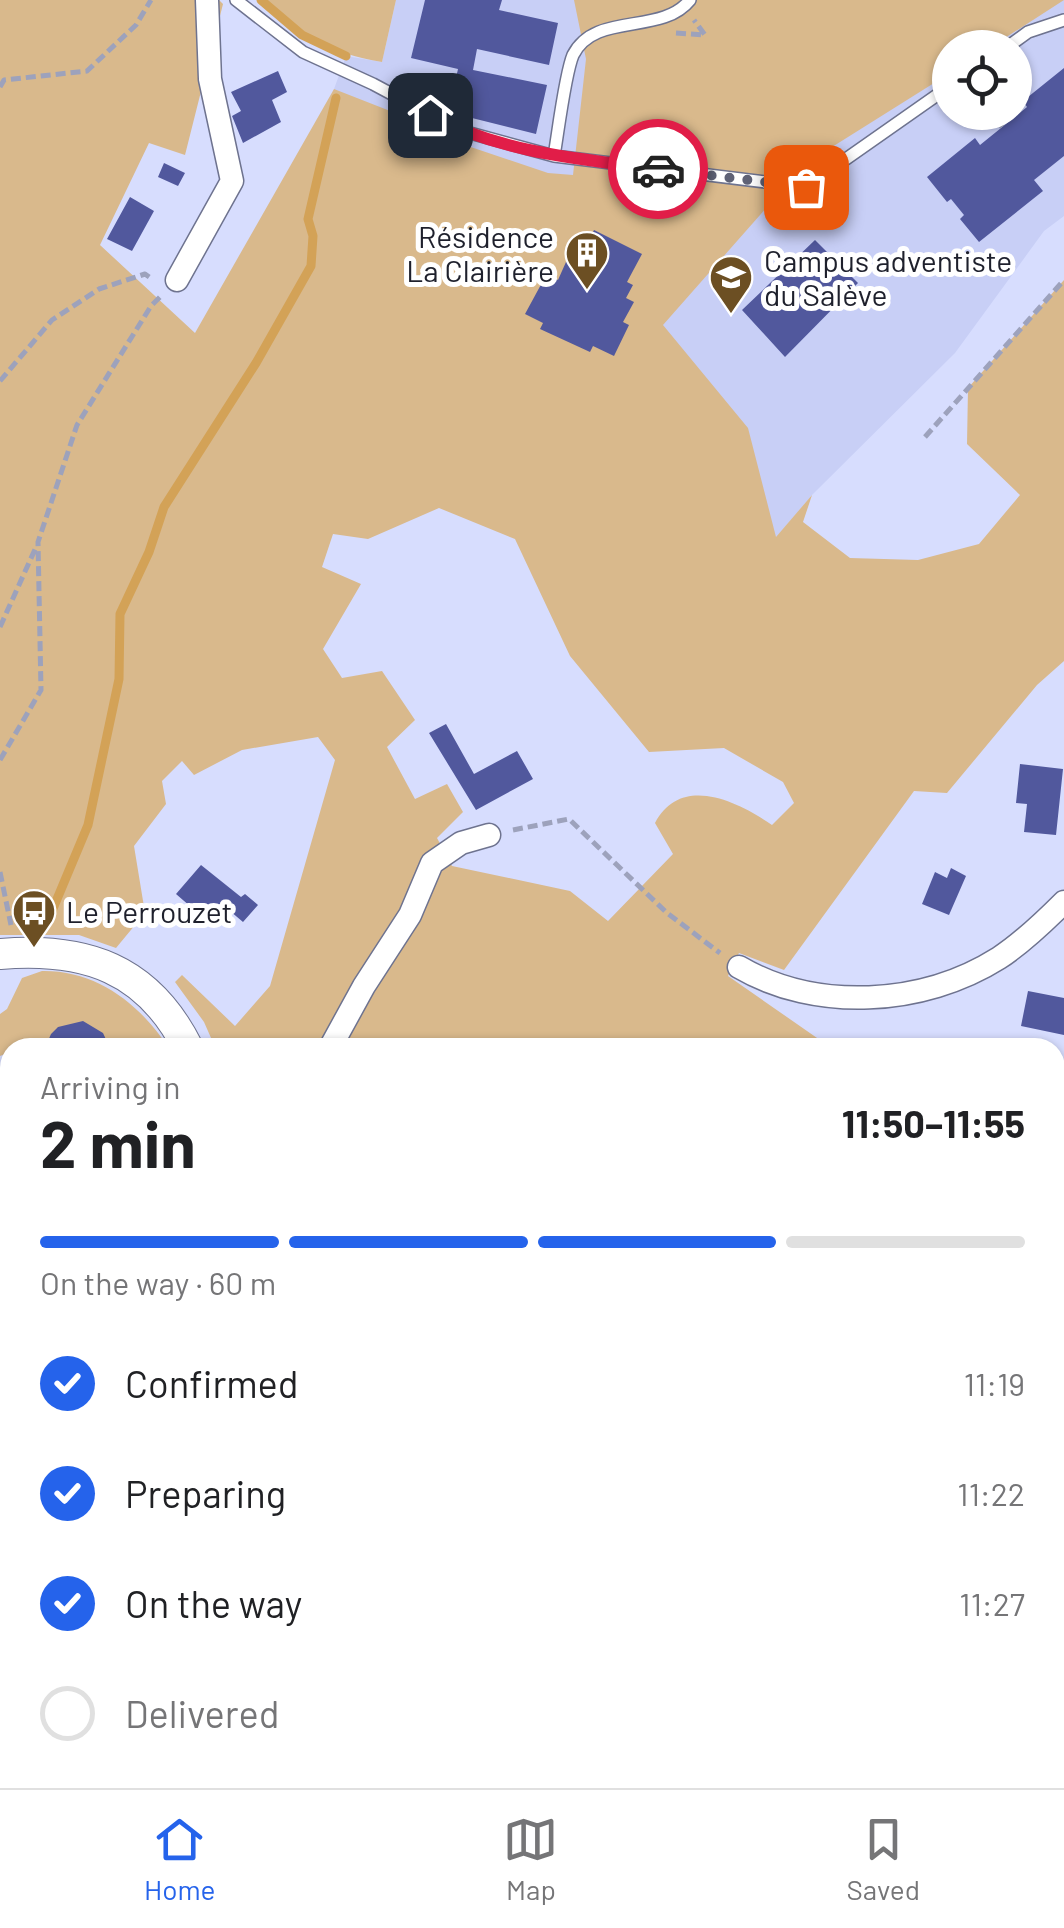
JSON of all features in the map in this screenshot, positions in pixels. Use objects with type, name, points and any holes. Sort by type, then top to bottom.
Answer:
[{"type":"street","points":[[172,285],[232,181],[210,78],[207,0]]},
{"type":"street","points":[[336,1038],[410,915],[432,863],[461,843],[489,835]]},
{"type":"street","points":[[738,966],[776,984],[829,998],[908,992],[958,977],[998,959],[1064,902]]},
{"type":"street","points":[[7,956],[58,954],[110,965],[147,992],[182,1038]]},
{"type":"lane","points":[[236,0],[302,52],[459,130],[554,156],[806,187],[932,99]]},
{"type":"lane","points":[[554,156],[574,54],[608,28],[650,22],[684,3]]},
{"type":"lane","points":[[1032,31],[1064,20]]},
{"type":"path","points":[[0,87],[4,80],[88,71],[136,25],[151,0]]},
{"type":"path","points":[[0,381],[52,320],[99,289],[145,274],[172,285],[150,306],[77,426],[38,542],[0,627]]},
{"type":"path","points":[[925,437],[1064,280]]},
{"type":"path","points":[[0,760],[41,690],[38,542]]},
{"type":"path","points":[[489,835],[569,819],[667,913],[738,966]]},
{"type":"path","points":[[0,872],[7,956]]},
{"type":"shaded area","points":[[0,0],[219,0],[223,4],[185,155],[149,143],[100,245],[195,333],[334,89],[408,118],[447,139],[548,173],[573,175],[586,59],[574,0],[1064,0],[1017,30],[932,30],[932,84],[805,164],[663,325],[748,428],[776,537],[812,495],[803,522],[850,558],[918,560],[979,544],[1020,495],[967,444],[968,388],[1064,280],[1064,661],[1037,685],[947,793],[914,791],[784,970],[739,953],[728,976],[817,1038],[211,1038],[175,982],[182,975],[235,1026],[270,986],[335,760],[318,737],[242,750],[194,775],[182,761],[162,781],[166,804],[134,846],[145,913],[116,948],[79,935],[0,935]],"holes":[[[439,508],[515,539],[570,656],[649,752],[724,748],[783,782],[794,803],[772,825],[726,801],[694,796],[679,799],[655,823],[673,854],[608,921],[570,891],[452,866],[437,838],[463,812],[447,784],[415,799],[387,747],[415,720],[382,671],[342,678],[323,649],[361,584],[322,567],[333,534],[368,539]]]},
{"type":"shaded area","points":[[260,0],[396,0],[382,62],[316,41]]},
{"type":"shaded area","name":"Campus adventiste du Salève","points":[[396,0],[1064,0],[1064,216],[1044,231],[955,353],[812,495],[717,607],[334,89],[346,56],[382,62]]},
{"type":"shaded area","points":[[42,971],[62,972],[98,983],[130,1003],[161,1038],[0,1038],[0,1014],[7,1009],[22,978]]},
{"type":"building","points":[[425,0],[502,0],[499,10],[558,23],[549,65],[477,49],[473,70],[547,85],[536,134],[464,116],[467,100],[452,96],[458,69],[411,58]]},
{"type":"building","points":[[1064,68],[1064,156],[1034,180],[1043,191],[979,242],[960,219],[964,215],[951,199],[947,202],[927,177],[975,138],[980,145],[999,130],[1032,130],[1032,94]]},
{"type":"building","points":[[278,71],[287,92],[272,100],[281,122],[243,143],[232,116],[241,111],[231,92]]},
{"type":"building","points":[[164,163],[185,173],[178,186],[158,177]]},
{"type":"building","points":[[130,197],[154,211],[132,251],[107,239]]},
{"type":"building","name":"Résidence La Clairière","points":[[594,230],[642,254],[627,282],[633,285],[626,298],[634,302],[623,322],[629,325],[614,356],[593,346],[590,352],[540,329],[543,323],[525,314],[544,279],[549,283],[552,277],[558,280],[570,253],[580,258]]},
{"type":"building","points":[[815,240],[858,283],[785,357],[742,310]]},
{"type":"building","points":[[446,724],[474,774],[517,751],[533,779],[476,810],[429,733]]},
{"type":"building","points":[[1020,764],[1063,769],[1056,835],[1024,832],[1027,804],[1016,803]]},
{"type":"building","points":[[201,865],[241,897],[245,894],[258,905],[243,922],[230,911],[219,926],[196,905],[191,907],[176,894]]},
{"type":"building","points":[[951,868],[966,876],[949,915],[922,904],[935,872],[947,878]]},
{"type":"building","points":[[1028,991],[1064,998],[1064,1035],[1021,1026]]},
{"type":"building","points":[[83,1021],[105,1038],[49,1038],[58,1027]]},
{"type":"waterway","points":[[261,0],[302,35],[346,56]]},
{"type":"waterway","points":[[47,923],[88,825],[119,679],[120,614],[149,552],[164,507],[256,363],[311,266],[313,236],[308,219],[336,98]]},
{"type":"way so far","points":[[658,169],[806,187]]},
{"type":"place","name":"Résidence La Clairière","points":[[587,291]]},
{"type":"place","name":"Campus adventiste du Salève","points":[[731,315]]},
{"type":"place","name":"Le Perrouzet","points":[[34,949]]},
{"type":"route","points":[[430,115],[459,130],[502,144],[554,156],[658,169]]}]
